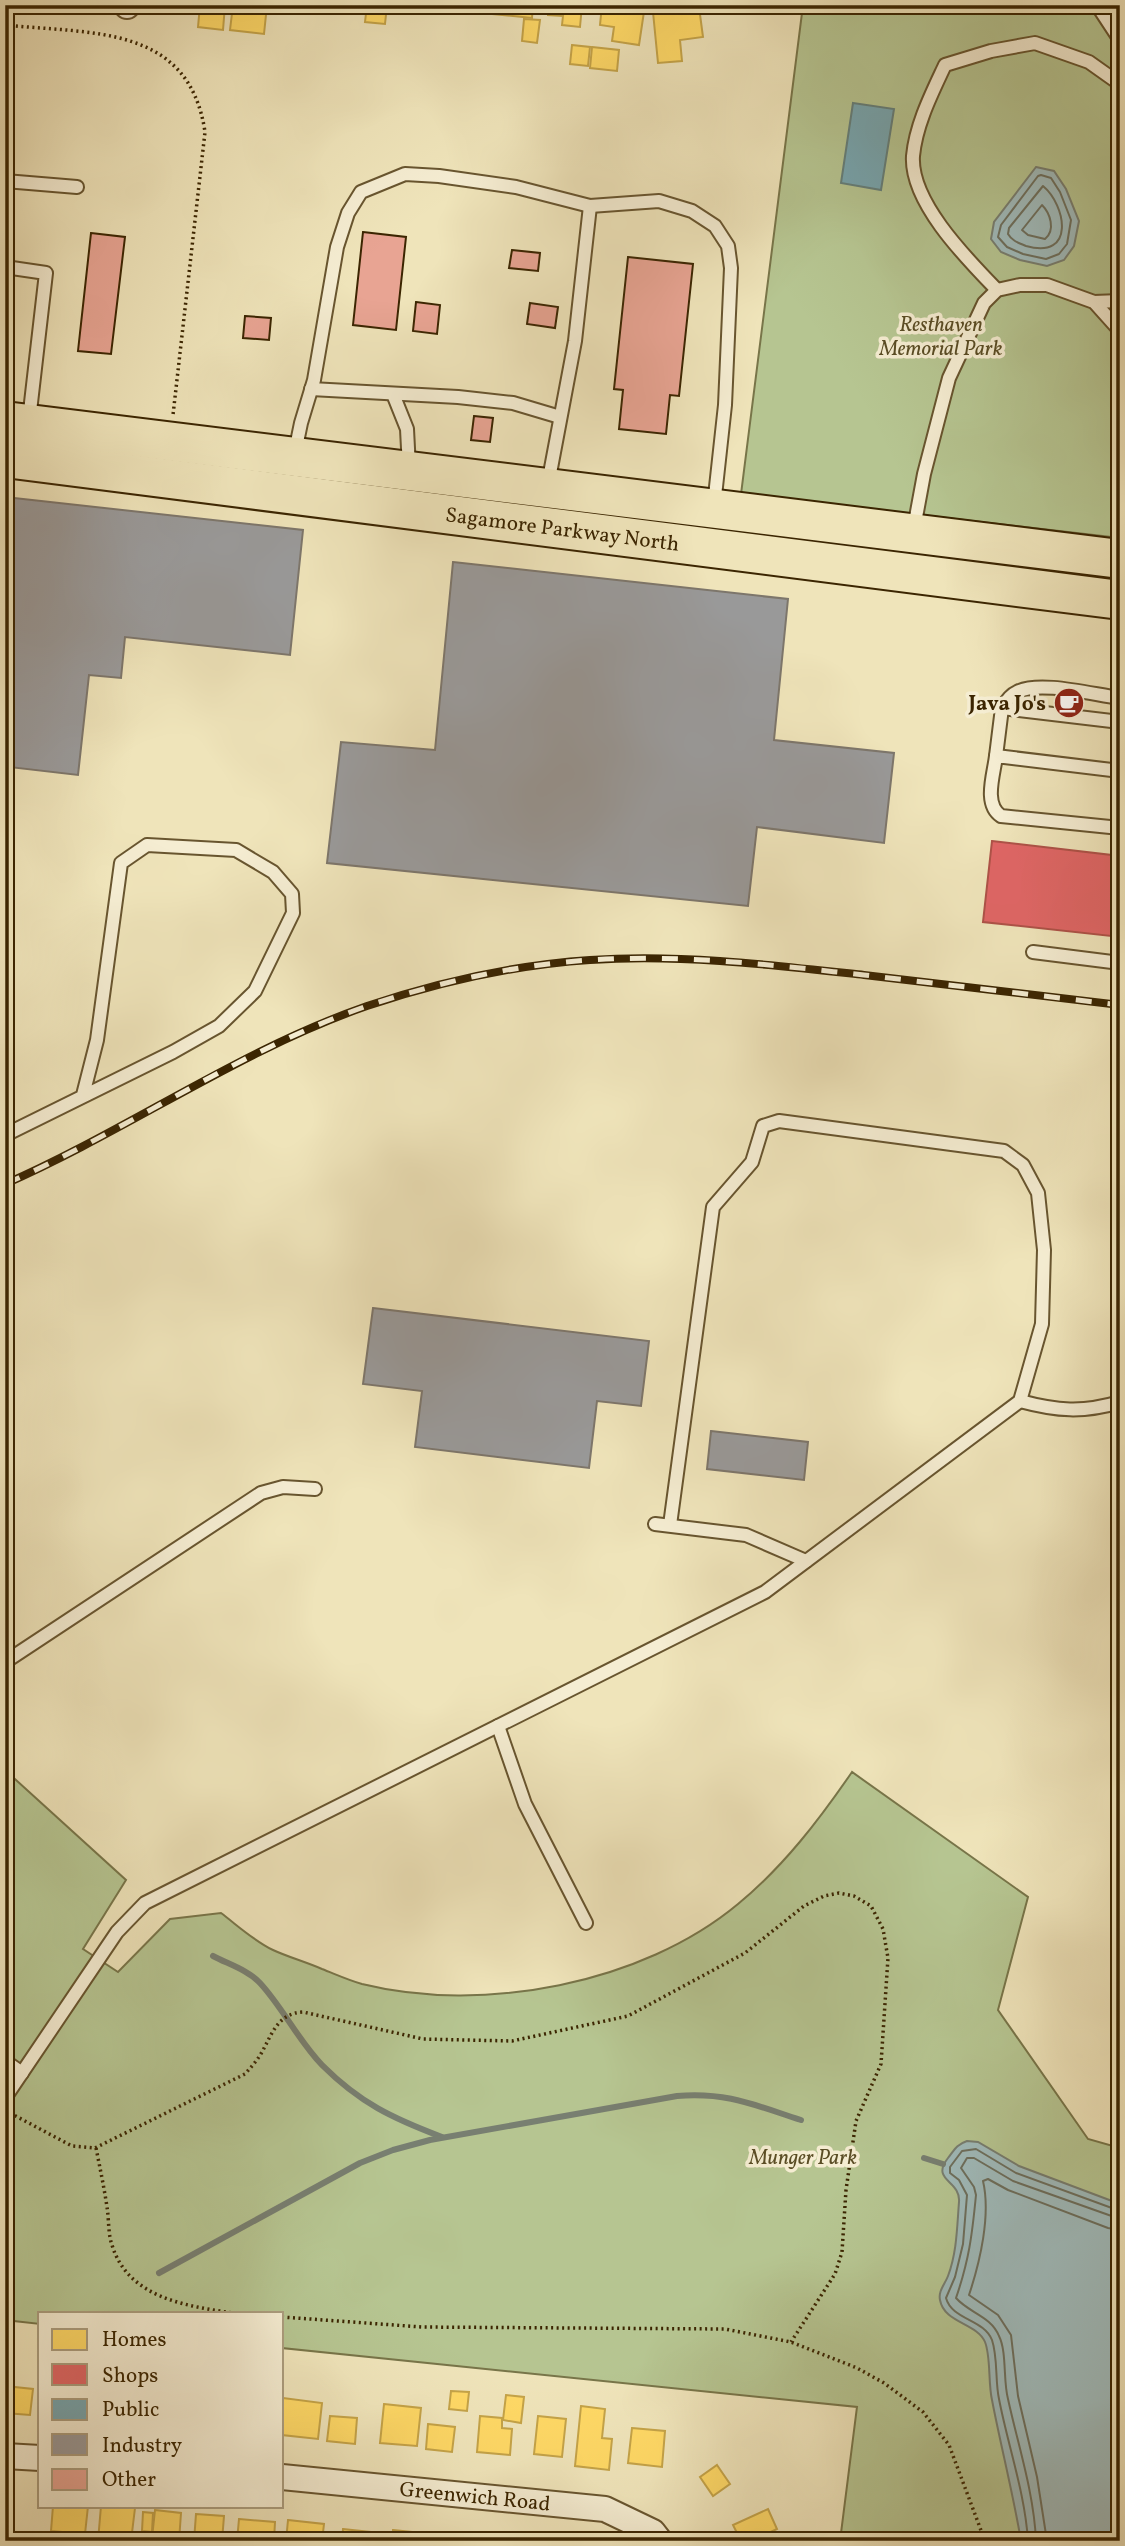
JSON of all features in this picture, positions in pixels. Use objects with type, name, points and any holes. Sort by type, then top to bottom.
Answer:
[{"type":"main road","name":"Sagamore Parkway North","points":[[17,422],[1120,559]]},
{"type":"main road","name":"Sagamore Parkway North","points":[[5,458],[1120,600]]},
{"type":"street","points":[[5,2456],[38,2458]]},
{"type":"street","name":"Greenwich Road","points":[[284,2477],[605,2509],[653,2532],[660,2541]]},
{"type":"lane","points":[[1097,5],[1120,40]]},
{"type":"lane","points":[[997,290],[970,263],[921,195],[913,158],[925,109],[945,65],[991,51],[1035,43],[1088,62],[1120,84]]},
{"type":"lane","points":[[294,457],[311,389],[337,247],[348,213],[361,192],[405,174],[516,187],[590,206],[659,201],[692,211],[715,226],[728,246],[731,268],[725,405],[713,509]]},
{"type":"lane","points":[[5,181],[77,187]]},
{"type":"lane","points":[[547,488],[575,341],[590,206]]},
{"type":"lane","points":[[5,267],[46,272],[17,422]]},
{"type":"lane","points":[[913,533],[923,474],[949,378],[984,303],[997,290],[1020,285],[1047,285],[1094,302],[1120,301]]},
{"type":"lane","points":[[1094,302],[1120,331]]},
{"type":"lane","points":[[311,389],[513,403],[560,417]]},
{"type":"lane","points":[[393,394],[407,429],[409,471]]},
{"type":"lane","points":[[1120,698],[1034,688],[1017,691],[1007,699],[1002,708],[990,801],[995,812],[1001,816],[1120,828]]},
{"type":"lane","points":[[1002,708],[1120,722]]},
{"type":"lane","points":[[996,756],[1120,771]]},
{"type":"lane","points":[[5,1135],[173,1052],[219,1026],[255,991],[293,913],[292,894],[273,872],[236,850],[147,845],[121,863],[97,1040],[83,1095]]},
{"type":"lane","points":[[1033,952],[1120,962]]},
{"type":"lane","points":[[5,2098],[117,1932],[145,1903],[765,1592],[1020,1401],[1042,1324],[1044,1250],[1038,1193],[1023,1165],[1004,1152],[779,1121],[763,1126],[752,1161],[713,1208],[670,1525]]},
{"type":"lane","points":[[1020,1401],[1056,1410],[1081,1410],[1120,1402]]},
{"type":"lane","points":[[5,1662],[261,1493],[283,1488],[315,1489]]},
{"type":"lane","points":[[655,1524],[746,1535],[806,1561]]},
{"type":"lane","points":[[498,1726],[525,1804],[586,1923]]},
{"type":"lane","points":[[5,2061],[22,2073]]},
{"type":"path","points":[[5,25],[130,40],[161,53],[179,68],[192,87],[205,132],[172,419]]},
{"type":"path","points":[[5,2110],[72,2146],[95,2148],[244,2074],[257,2060],[281,2020],[287,2015],[303,2012],[423,2039],[512,2041],[628,2016],[745,1953],[804,1906],[824,1896],[839,1893],[854,1896],[871,1906],[883,1928],[888,1958],[881,2064],[856,2121],[846,2190],[842,2252],[835,2274],[791,2342]]},
{"type":"path","points":[[95,2148],[104,2185],[112,2246],[134,2281],[184,2306],[226,2312]]},
{"type":"path","points":[[284,2317],[422,2327],[725,2329],[791,2342],[857,2368],[884,2383],[923,2412],[949,2445],[985,2541]]},
{"type":"green space","name":"Resthaven Memorial Park","points":[[803,5],[1120,5],[1120,538],[741,494]]},
{"type":"green space","name":"Munger Park","points":[[5,1770],[126,1880],[83,1949],[118,1972],[170,1919],[221,1913],[252,1938],[273,1950],[352,1981],[409,1992],[458,1995],[509,1993],[559,1985],[609,1972],[656,1954],[699,1932],[738,1904],[771,1874],[814,1825],[852,1772],[1028,1897],[998,2010],[1088,2139],[1120,2148],[1120,2541],[840,2541],[857,2407],[284,2348],[284,2312],[38,2312],[38,2324],[5,2320]]},
{"type":"water","points":[[1036,167],[1054,171],[1066,189],[1079,221],[1074,246],[1064,260],[1047,266],[1020,260],[1001,252],[991,239],[994,222]]},
{"type":"water","points":[[967,2141],[978,2142],[1019,2166],[1120,2204],[1120,2541],[1021,2541],[992,2400],[985,2342],[975,2331],[948,2314],[940,2300],[953,2258],[959,2202],[956,2189],[942,2171],[956,2148]]},
{"type":"building: Homes","points":[[49,5],[81,5],[80,9]]},
{"type":"building: Homes","points":[[200,5],[225,5],[223,30],[198,27]]},
{"type":"building: Homes","points":[[233,5],[267,5],[264,34],[230,30]]},
{"type":"building: Homes","points":[[294,5],[319,5],[319,10],[294,8]]},
{"type":"building: Homes","points":[[367,5],[387,5],[385,24],[365,22]]},
{"type":"building: Homes","points":[[494,5],[533,5],[532,18],[493,14]]},
{"type":"building: Homes","points":[[548,5],[582,5],[580,27],[562,25],[563,16],[548,15]]},
{"type":"building: Homes","points":[[602,5],[645,5],[639,45],[612,41],[614,27],[600,25]]},
{"type":"building: Homes","points":[[699,7],[703,37],[680,40],[682,61],[658,63],[653,12]]},
{"type":"building: Homes","points":[[524,19],[540,20],[537,43],[522,41]]},
{"type":"building: Homes","points":[[572,45],[590,47],[588,66],[570,64]]},
{"type":"building: Homes","points":[[592,47],[619,50],[617,71],[590,68]]},
{"type":"building: Homes","points":[[5,2386],[33,2389],[30,2415],[5,2413]]},
{"type":"building: Homes","points":[[451,2391],[469,2392],[467,2411],[449,2409]]},
{"type":"building: Homes","points":[[506,2395],[524,2397],[521,2423],[503,2420]]},
{"type":"building: Homes","points":[[284,2398],[322,2403],[318,2439],[284,2435]]},
{"type":"building: Homes","points":[[384,2404],[421,2408],[417,2446],[380,2443]]},
{"type":"building: Homes","points":[[581,2406],[605,2409],[602,2438],[612,2439],[609,2470],[575,2466]]},
{"type":"building: Homes","points":[[330,2416],[357,2418],[355,2444],[327,2441]]},
{"type":"building: Homes","points":[[480,2416],[502,2418],[502,2428],[512,2429],[510,2455],[477,2452]]},
{"type":"building: Homes","points":[[538,2416],[566,2419],[562,2457],[534,2454]]},
{"type":"building: Homes","points":[[428,2424],[455,2427],[452,2452],[426,2449]]},
{"type":"building: Homes","points":[[632,2428],[665,2431],[662,2467],[628,2463]]},
{"type":"building: Homes","points":[[717,2465],[730,2484],[713,2496],[700,2477]]},
{"type":"building: Homes","points":[[53,2508],[88,2508],[85,2534],[51,2531]]},
{"type":"building: Homes","points":[[101,2508],[135,2508],[131,2541],[98,2541]]},
{"type":"building: Homes","points":[[768,2509],[777,2529],[752,2541],[741,2541],[733,2525]]},
{"type":"building: Homes","points":[[155,2510],[181,2513],[179,2541],[152,2538]]},
{"type":"building: Homes","points":[[143,2512],[153,2513],[152,2532],[142,2531]]},
{"type":"building: Homes","points":[[196,2514],[224,2516],[222,2541],[194,2541]]},
{"type":"building: Homes","points":[[239,2519],[275,2522],[274,2541],[237,2541]]},
{"type":"building: Homes","points":[[288,2520],[324,2524],[322,2541],[286,2541]]},
{"type":"building: Homes","points":[[343,2529],[370,2532],[369,2541],[342,2541]]},
{"type":"building: Homes","points":[[393,2530],[421,2533],[420,2541],[392,2541]]},
{"type":"building: Homes","points":[[439,2537],[467,2539],[467,2541],[438,2541]]},
{"type":"building: Homes","points":[[488,2537],[523,2540],[523,2541],[488,2541]]},
{"type":"building: Shops","name":"Java Jo's","points":[[1056,694],[1082,697],[1081,713],[1055,710]]},
{"type":"building: Shops","points":[[992,841],[1120,856],[1120,937],[983,922]]},
{"type":"building: Public","points":[[853,103],[894,109],[881,190],[841,183]]},
{"type":"building: Industry","points":[[5,497],[303,530],[290,655],[125,637],[121,678],[89,675],[78,775],[10,767],[5,807]]},
{"type":"building: Industry","points":[[453,562],[788,599],[774,740],[894,753],[884,843],[757,827],[748,906],[327,863],[341,742],[435,750]]},
{"type":"building: Industry","points":[[373,1308],[649,1341],[641,1406],[597,1401],[589,1468],[415,1447],[422,1391],[363,1384]]},
{"type":"building: Industry","points":[[711,1431],[808,1442],[804,1480],[707,1469]]},
{"type":"building: Other","points":[[363,232],[406,237],[396,330],[353,325]]},
{"type":"building: Other","points":[[91,233],[125,237],[111,354],[78,351]]},
{"type":"building: Other","points":[[512,250],[540,253],[538,271],[509,268]]},
{"type":"building: Other","points":[[628,257],[693,264],[679,396],[670,395],[666,434],[619,429],[623,390],[614,389]]},
{"type":"building: Other","points":[[416,302],[440,305],[437,334],[413,331]]},
{"type":"building: Other","points":[[530,303],[558,307],[555,328],[527,324]]},
{"type":"building: Other","points":[[245,316],[271,318],[269,340],[243,338]]},
{"type":"building: Other","points":[[474,416],[493,418],[490,442],[471,440]]},
{"type":"waterway","points":[[213,1956],[255,1978],[313,2055],[350,2090],[392,2116],[442,2137]]},
{"type":"waterway","points":[[159,2273],[360,2163],[430,2140],[695,2095],[726,2098],[801,2120]]},
{"type":"waterway","points":[[924,2158],[943,2164]]},
{"type":"railway","points":[[5,1184],[96,1140],[229,1067],[320,1024],[422,989],[505,970],[590,960],[693,959],[1120,1005]]},
{"type":"place","name":"Java Jo's","points":[[1069,703]]}]
